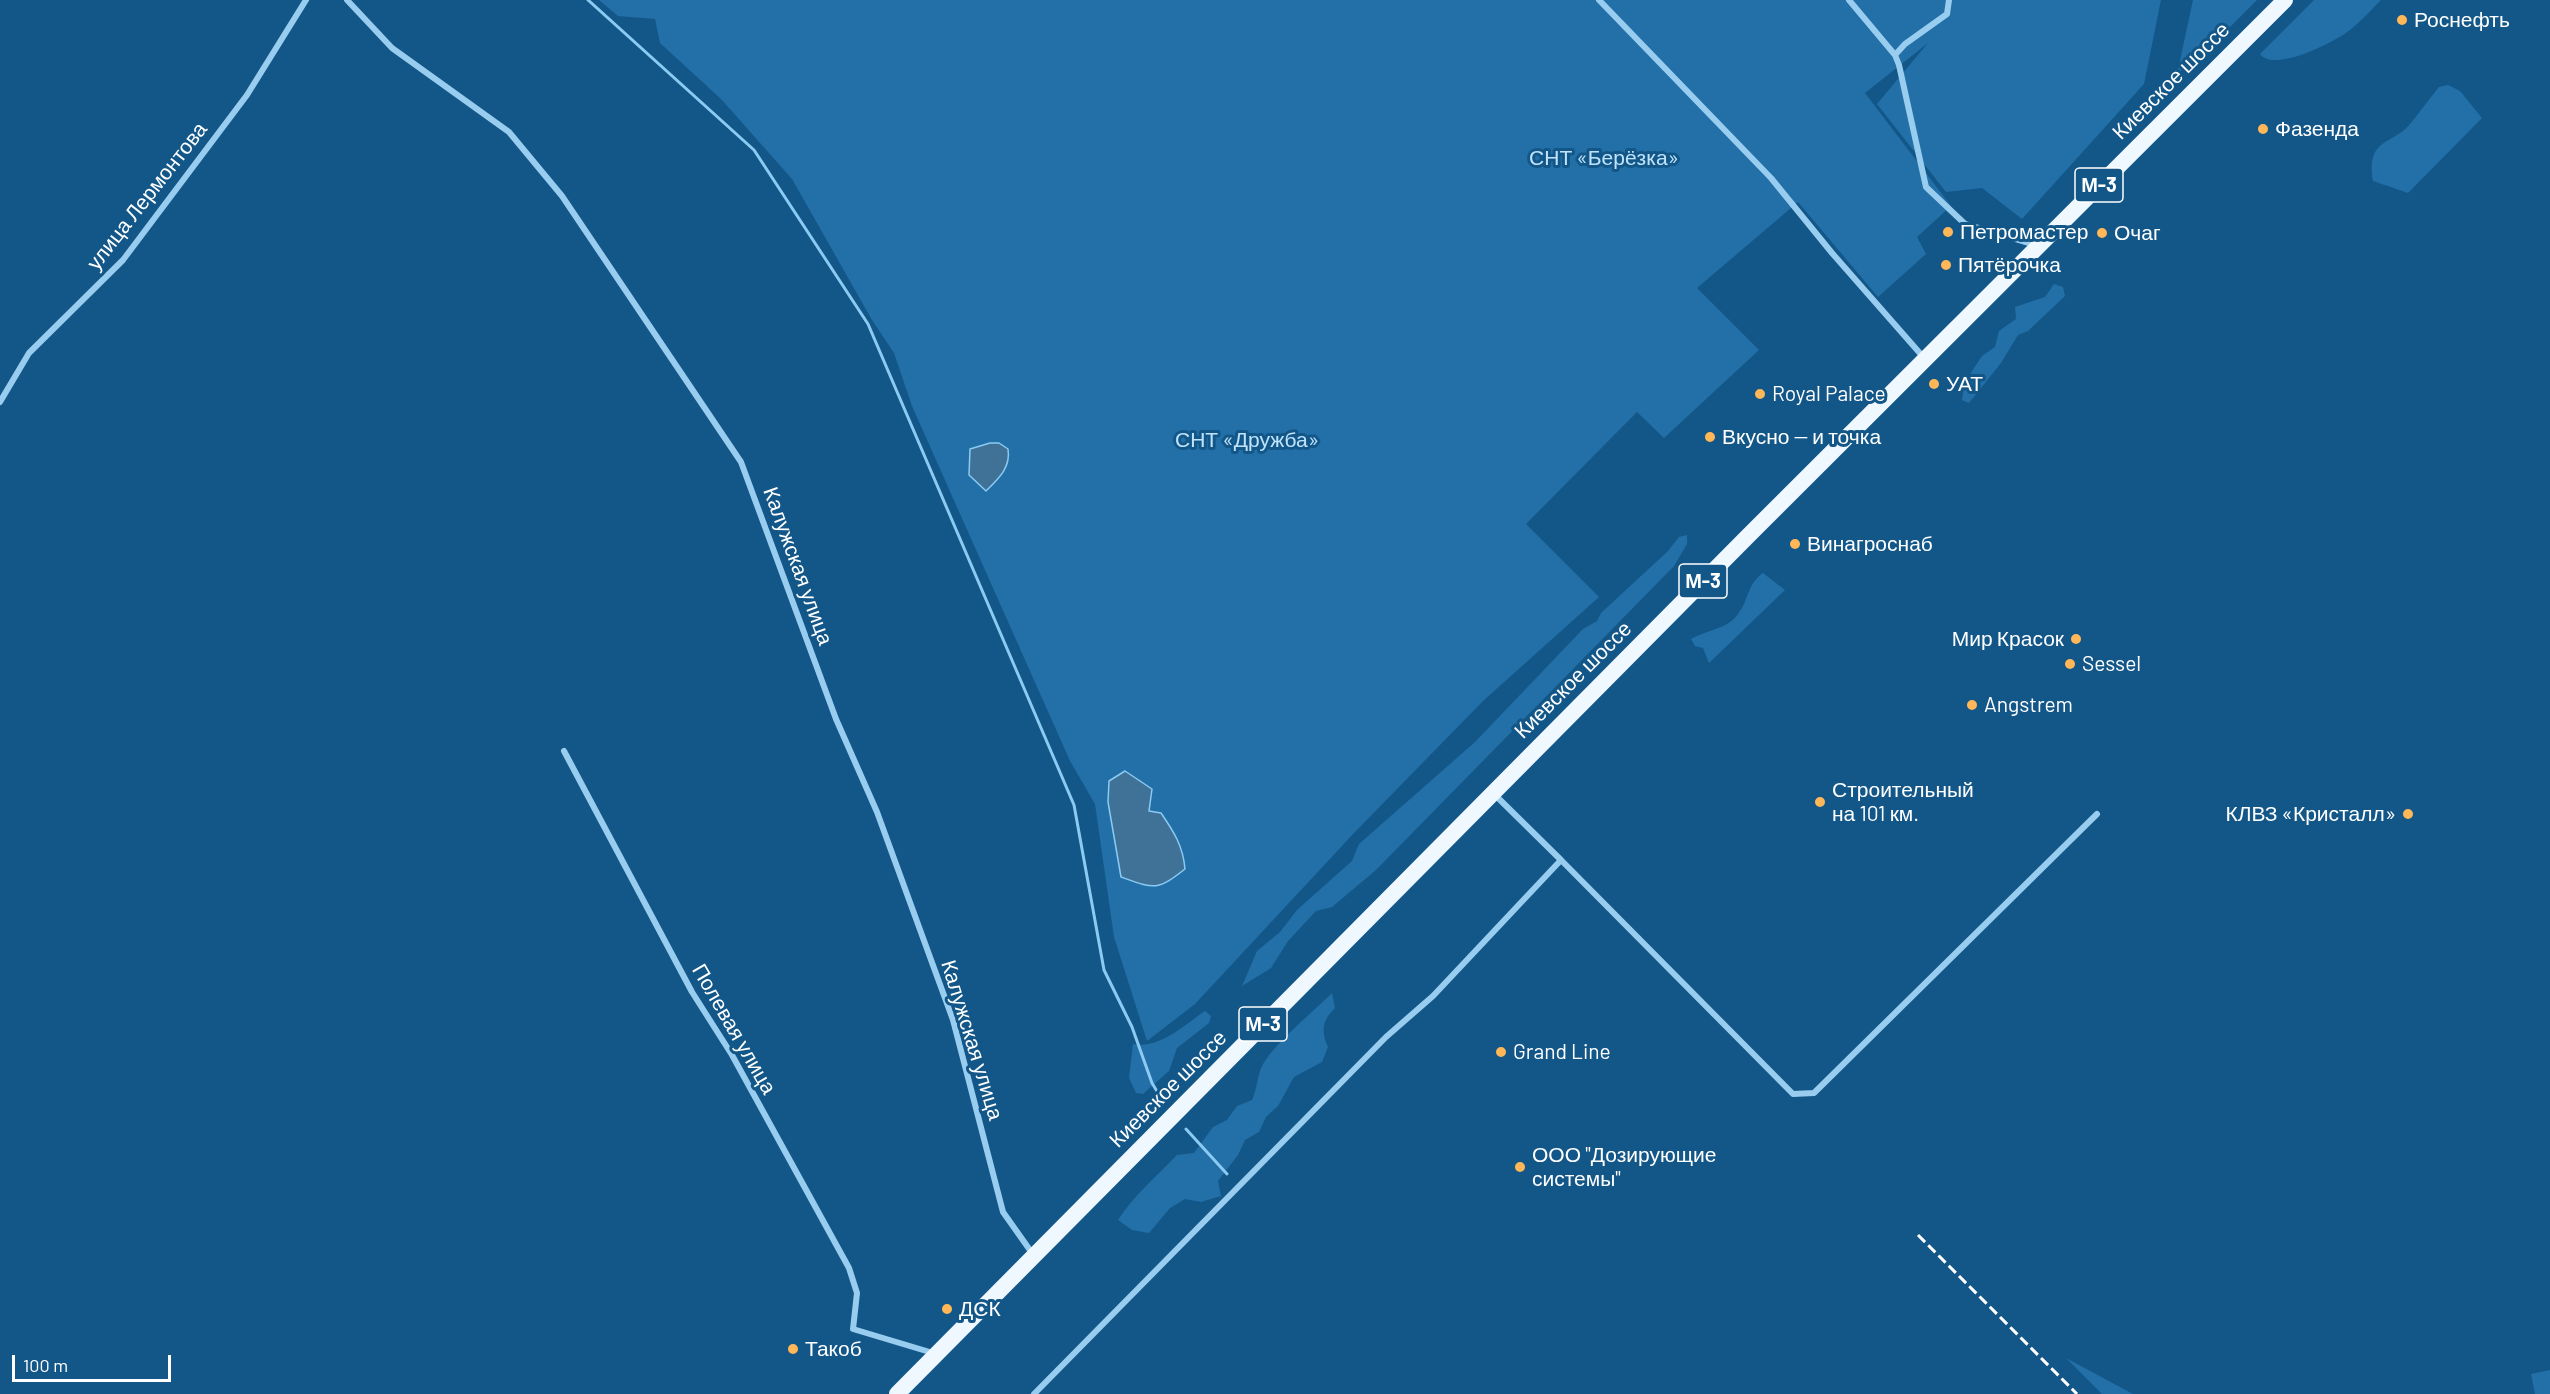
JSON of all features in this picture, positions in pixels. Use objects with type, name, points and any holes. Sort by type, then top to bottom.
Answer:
[{"type":"highway","name":"Киевское шоссе","points":[[897,1394],[1925,358],[2285,0]]},
{"type":"street","name":"улица Лермонтова","points":[[0,402],[29,353],[123,260],[247,95],[306,0]]},
{"type":"street","name":"Калужская улица","points":[[347,0],[392,48],[509,132],[562,196],[741,462],[836,719],[877,812],[953,1020],[1003,1212],[1017,1235],[1034,1255]]},
{"type":"street","points":[[1599,0],[1771,178],[1925,358]]},
{"type":"street","points":[[1849,0],[1895,56],[1926,187],[1965,224],[2038,246]]},
{"type":"street","points":[[1895,56],[1905,44],[1947,14],[1949,0]]},
{"type":"street","name":"Полевая улица","points":[[564,752],[692,992],[787,1154],[849,1268],[857,1293],[853,1329],[937,1354]]},
{"type":"street","points":[[1492,793],[1562,860],[1793,1094],[1814,1093],[2097,814]]},
{"type":"street","points":[[1034,1394],[1386,1036],[1433,996],[1562,860]]},
{"type":"green space","name":"СНТ «Дружба»","points":[[599,0],[2161,0],[2144,84],[2022,219],[1982,188],[1946,192],[1877,104],[1928,43],[1865,93],[1951,206],[1917,237],[1926,254],[1878,297],[1798,202],[1697,288],[1759,350],[1664,438],[1637,412],[1526,524],[1599,597],[1483,701],[1354,833],[1195,1004],[1147,1041],[1114,937],[1095,804],[1070,761],[912,406],[894,353],[872,320],[792,179],[721,99],[660,43],[655,19],[618,16]]},
{"type":"green space","points":[[2193,0],[2257,0],[2198,59],[2177,74]]},
{"type":"green space","points":[[2314,0],[2381,0],[2350,30],[2319,48],[2305,54],[2278,60],[2267,59],[2260,54]]},
{"type":"green space","points":[[2448,85],[2460,91],[2482,118],[2408,193],[2373,181],[2373,156],[2377,149],[2410,124],[2439,87]]},
{"type":"green space","points":[[2054,284],[2063,287],[2065,296],[2028,331],[2018,335],[2001,363],[1969,403],[1962,400],[1964,386],[1982,356],[1995,347],[1999,331],[2016,319],[2015,307],[2045,297]]},
{"type":"green space","points":[[1687,535],[1687,544],[1674,566],[1376,870],[1332,907],[1316,911],[1288,941],[1271,968],[1242,986],[1257,951],[1280,932],[1297,910],[1352,861],[1359,844],[1475,742],[1583,629],[1597,621],[1601,613],[1668,551],[1679,537]]},
{"type":"green space","points":[[1763,573],[1785,590],[1709,663],[1703,648],[1695,646],[1691,639],[1734,619],[1742,609],[1754,582]]},
{"type":"green space","points":[[1332,993],[1335,1008],[1327,1017],[1324,1026],[1324,1036],[1328,1047],[1322,1062],[1294,1077],[1278,1106],[1266,1117],[1259,1132],[1245,1140],[1238,1155],[1218,1181],[1221,1196],[1201,1202],[1185,1199],[1170,1208],[1149,1233],[1132,1230],[1118,1220],[1138,1194],[1177,1155],[1194,1153],[1213,1127],[1227,1120],[1237,1106],[1252,1100],[1261,1068],[1266,1059]]},
{"type":"green space","points":[[1205,1011],[1211,1016],[1209,1023],[1177,1048],[1169,1071],[1143,1094],[1136,1093],[1129,1078],[1133,1044],[1143,1045],[1162,1040]]},
{"type":"green space","points":[[2066,1358],[2133,1394],[2102,1394]]},
{"type":"green space","points":[[2550,1370],[2550,1394],[2535,1394],[2531,1374]]},
{"type":"shaded area","points":[[990,443],[999,443],[1008,449],[1008,462],[1003,473],[986,491],[969,475],[970,449]]},
{"type":"shaded area","points":[[1125,771],[1152,789],[1149,811],[1161,813],[1174,833],[1182,853],[1185,869],[1168,881],[1155,886],[1121,877],[1108,802],[1109,781]]},
{"type":"waterway","points":[[588,0],[754,150],[868,324],[1074,805],[1104,970],[1132,1027],[1152,1083],[1161,1098]]},
{"type":"waterway","points":[[1186,1129],[1227,1174]]},
{"type":"railway","points":[[1918,1235],[2077,1394]]},
{"type":"place","name":"Роснефть","points":[[2402,20]]},
{"type":"place","name":"Фазенда","points":[[2263,129]]},
{"type":"place","name":"Петромастер","points":[[1948,232]]},
{"type":"place","name":"Очаг","points":[[2102,233]]},
{"type":"place","name":"Пятёрочка","points":[[1946,265]]},
{"type":"place","name":"УАТ","points":[[1934,384]]},
{"type":"place","name":"Royal Palace","points":[[1760,394]]},
{"type":"place","name":"Вкусно — и точка","points":[[1710,437]]},
{"type":"place","name":"Винагроснаб","points":[[1795,544]]},
{"type":"place","name":"Мир Красок","points":[[2076,639]]},
{"type":"place","name":"Sessel","points":[[2070,664]]},
{"type":"place","name":"Angstrem","points":[[1972,705]]},
{"type":"place","name":"Строительный на 101 км.","points":[[1820,802]]},
{"type":"place","name":"КЛВЗ «Кристалл»","points":[[2408,814]]},
{"type":"place","name":"Grand Line","points":[[1501,1052]]},
{"type":"place","name":"ООО \"Дозирующие системы\"","points":[[1520,1167]]},
{"type":"place","name":"ДСК","points":[[947,1309]]},
{"type":"place","name":"Такоб","points":[[793,1349]]},
{"type":"park label","name":"СНТ «Берёзка»","points":[[1604,158]]}]
